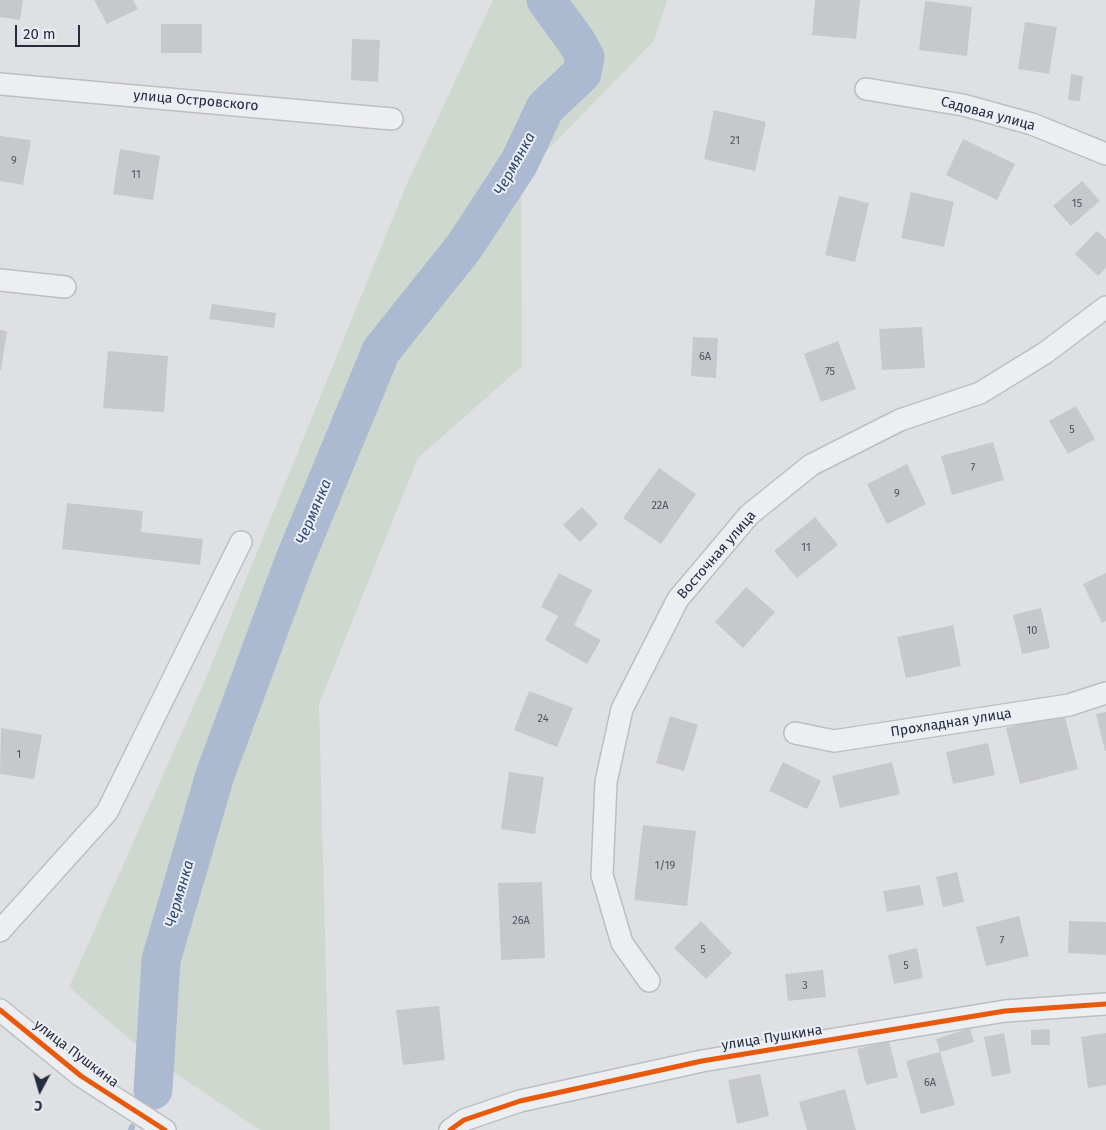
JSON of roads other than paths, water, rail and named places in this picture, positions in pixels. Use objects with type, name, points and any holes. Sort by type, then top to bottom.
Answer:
[{"type":"street","name":"улица Островского","points":[[0,84],[392,119]]},
{"type":"street","name":"Садовая улица","points":[[866,89],[963,105],[1032,124],[1106,154]]},
{"type":"street","points":[[0,280],[65,287]]},
{"type":"street","name":"Восточная улица","points":[[649,981],[622,943],[602,875],[606,782],[622,709],[678,599],[749,515],[811,465],[900,420],[980,393],[1046,353],[1106,307]]},
{"type":"street","points":[[0,931],[106,812],[241,542]]},
{"type":"street","name":"Прохладная улица","points":[[796,733],[834,741],[1069,705],[1106,692]]},
{"type":"street","name":"улица Пушкина","points":[[450,1130],[464,1120],[520,1101],[702,1061],[1006,1011],[1106,1004]]},
{"type":"street","name":"улица Пушкина","points":[[0,1010],[80,1076],[165,1130]]},
{"type":"waterway","name":"Чермянка","points":[[153,1090],[161,960],[215,775],[293,564],[381,351],[464,247],[519,163],[545,108],[582,73],[585,57],[576,41],[546,0]]}]
